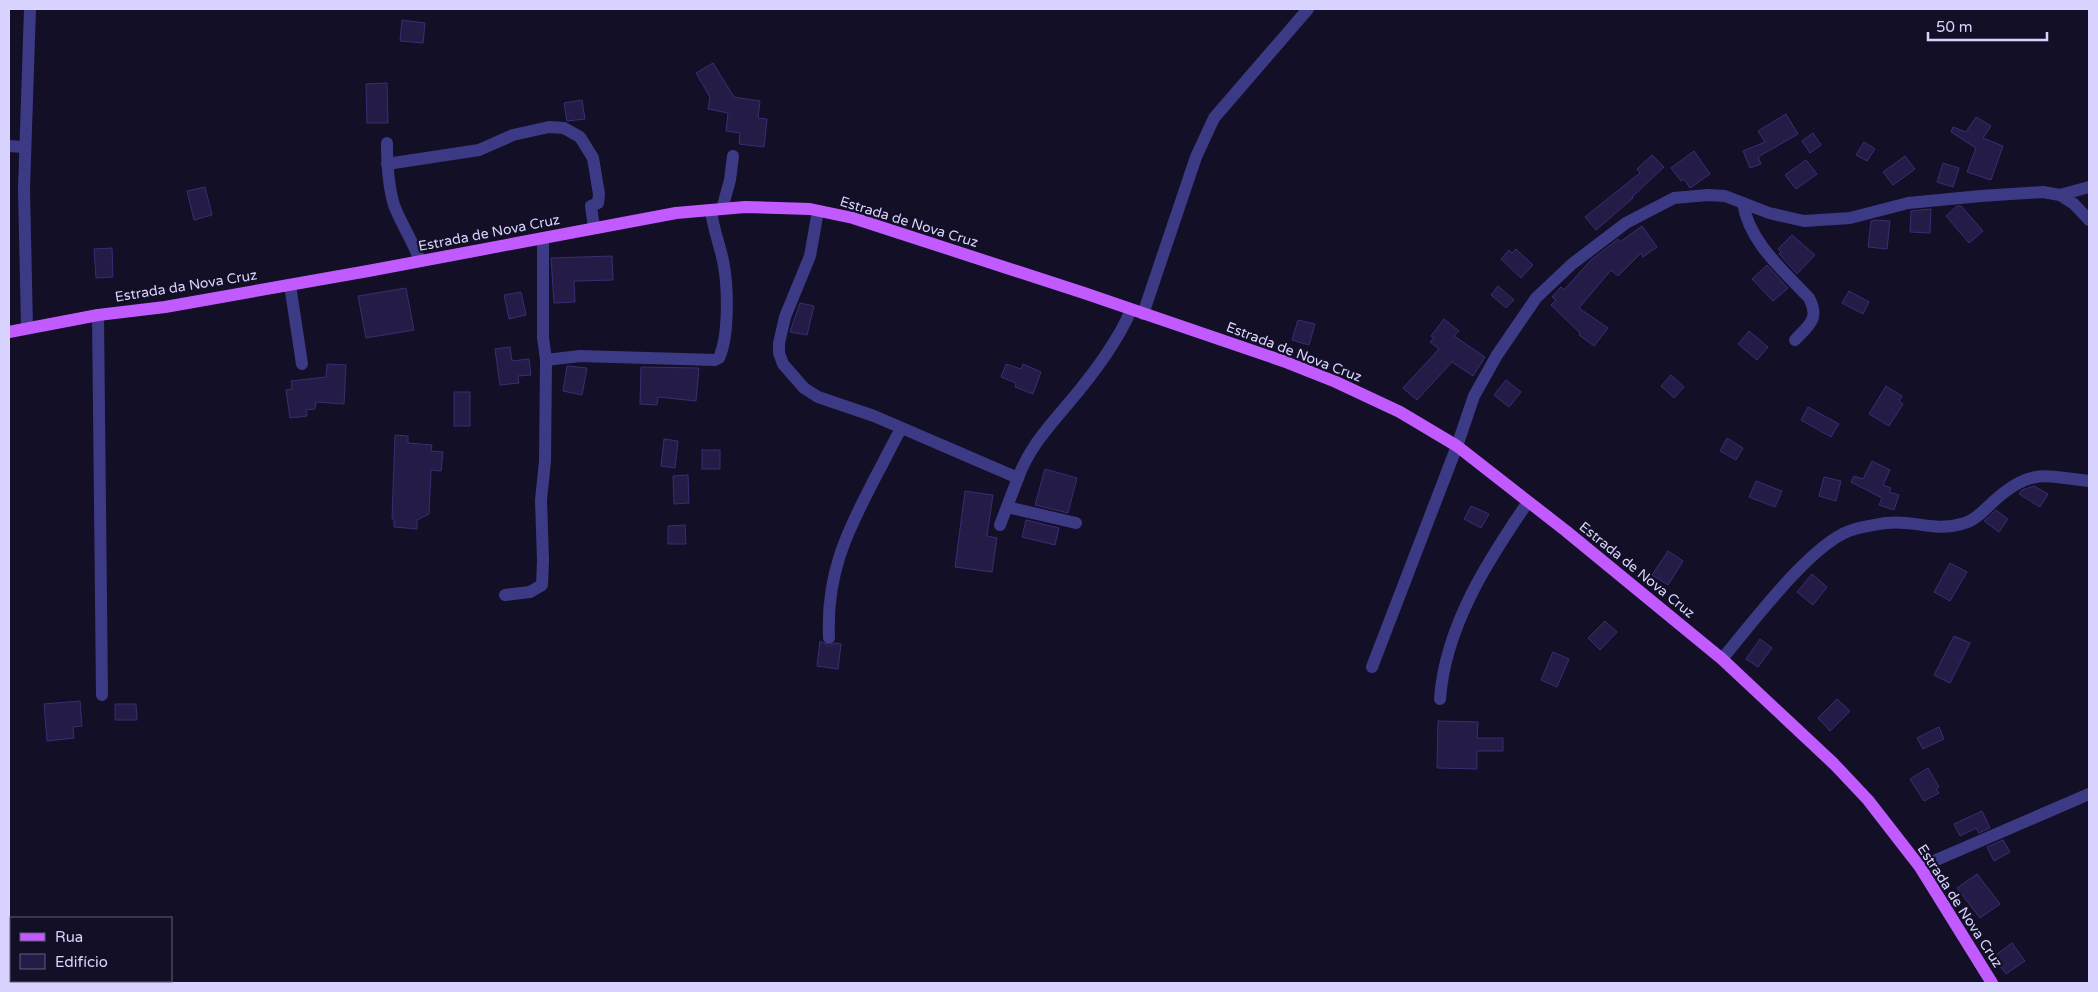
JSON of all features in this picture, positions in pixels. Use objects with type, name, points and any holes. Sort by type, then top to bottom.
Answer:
[{"type":"main road","name":"Estrada de Nova Cruz","points":[[368,271],[676,213],[745,207],[818,211],[853,218],[1283,361],[1336,382],[1400,412],[1457,446],[1722,659],[1834,764],[1868,800],[1920,867],[1992,983]]},
{"type":"main road","name":"Estrada da Nova Cruz","points":[[9,332],[98,315],[165,307],[368,271]]},
{"type":"street","points":[[27,328],[24,147],[30,9]]},
{"type":"street","points":[[1000,525],[1031,448],[1096,367],[1126,322],[1137,312],[1196,157],[1214,118],[1308,9]]},
{"type":"street","points":[[387,164],[479,150],[513,135],[549,127],[564,128],[580,137],[587,146],[596,168],[599,194],[598,203],[591,206],[594,228]]},
{"type":"street","points":[[387,143],[387,164],[394,205],[412,240],[420,261]]},
{"type":"street","points":[[9,146],[24,147]]},
{"type":"street","points":[[546,360],[580,356],[714,360],[719,358],[725,341],[726,284],[724,265],[713,228],[717,210],[730,180],[732,156]]},
{"type":"street","points":[[2060,195],[2089,187]]},
{"type":"street","points":[[1372,667],[1457,446],[1474,396],[1497,355],[1536,298],[1572,264],[1626,223],[1674,198],[1725,196],[1768,212],[1804,221],[1850,218],[1908,203],[1972,196],[2043,192],[2060,195],[2074,204],[2089,220]]},
{"type":"street","points":[[1743,203],[1746,220],[1755,238],[1809,298],[1814,309],[1814,317],[1795,340]]},
{"type":"street","points":[[818,211],[810,256],[785,317],[779,343],[779,354],[783,364],[804,388],[818,397],[874,416],[1018,478]]},
{"type":"street","points":[[505,595],[530,592],[542,585],[544,560],[541,500],[545,461],[546,360],[543,337],[543,238]]},
{"type":"street","points":[[290,284],[302,364]]},
{"type":"street","points":[[98,315],[102,695]]},
{"type":"street","points":[[829,638],[831,592],[843,544],[861,504],[901,429]]},
{"type":"street","points":[[1722,659],[1784,585],[1826,545],[1849,531],[1888,523],[1940,528],[1967,523],[2012,485],[2026,478],[2037,476],[2089,480]]},
{"type":"street","points":[[1440,699],[1445,664],[1460,619],[1507,533],[1528,502]]},
{"type":"street","points":[[1007,508],[1076,523]]},
{"type":"street","points":[[1920,867],[2089,794]]},
{"type":"building","points":[[402,20],[425,23],[423,43],[400,41]]},
{"type":"building","points":[[713,63],[734,97],[760,101],[758,118],[767,119],[764,147],[739,144],[740,133],[726,131],[728,113],[708,109],[710,97],[696,73]]},
{"type":"building","points":[[387,83],[388,123],[367,123],[366,84]]},
{"type":"building","points":[[582,100],[585,119],[567,121],[564,103]]},
{"type":"building","points":[[1786,114],[1798,134],[1758,157],[1761,164],[1750,168],[1743,151],[1765,142],[1758,131]]},
{"type":"building","points":[[1976,117],[1991,126],[1983,138],[2003,146],[1991,180],[1967,172],[1976,148],[1951,132],[1953,127],[1966,132]]},
{"type":"building","points":[[1813,133],[1821,145],[1810,153],[1802,141]]},
{"type":"building","points":[[1864,142],[1875,149],[1867,161],[1856,155]]},
{"type":"building","points":[[1694,151],[1710,174],[1690,188],[1684,179],[1681,181],[1671,168]]},
{"type":"building","points":[[1652,155],[1664,167],[1633,198],[1596,230],[1585,217],[1640,173],[1637,169]]},
{"type":"building","points":[[1905,156],[1915,169],[1893,185],[1883,172]]},
{"type":"building","points":[[1806,160],[1817,174],[1796,189],[1785,175]]},
{"type":"building","points":[[1943,163],[1959,168],[1953,187],[1937,182]]},
{"type":"building","points":[[205,187],[212,215],[194,220],[187,191]]},
{"type":"building","points":[[1957,206],[1961,206],[1983,231],[1969,243],[1946,216]]},
{"type":"building","points":[[1931,209],[1930,233],[1910,232],[1911,211]]},
{"type":"building","points":[[1871,221],[1890,221],[1887,249],[1868,247]]},
{"type":"building","points":[[1642,226],[1657,247],[1643,257],[1641,253],[1618,276],[1611,270],[1579,308],[1608,328],[1594,346],[1579,335],[1580,333],[1551,305],[1556,300],[1552,297],[1561,287],[1564,290],[1591,260],[1618,239],[1620,242]]},
{"type":"building","points":[[1792,235],[1815,255],[1797,274],[1779,254],[1781,252],[1778,249]]},
{"type":"building","points":[[112,248],[113,277],[96,278],[94,249]]},
{"type":"building","points":[[1516,249],[1533,265],[1521,278],[1501,259],[1509,250],[1512,253]]},
{"type":"building","points":[[612,256],[613,280],[574,281],[575,302],[554,303],[551,258]]},
{"type":"building","points":[[1767,265],[1788,288],[1773,301],[1752,279]]},
{"type":"building","points":[[1498,286],[1514,300],[1506,308],[1491,295]]},
{"type":"building","points":[[406,288],[414,330],[366,338],[358,296]]},
{"type":"building","points":[[1849,291],[1869,302],[1863,314],[1842,303]]},
{"type":"building","points":[[521,292],[526,315],[509,319],[504,295]]},
{"type":"building","points":[[800,303],[814,306],[807,335],[790,332]]},
{"type":"building","points":[[1444,319],[1459,331],[1454,336],[1485,357],[1473,376],[1452,362],[1417,400],[1403,388],[1439,349],[1430,342],[1434,338],[1431,336]]},
{"type":"building","points":[[1298,320],[1315,324],[1309,345],[1292,340]]},
{"type":"building","points":[[1749,331],[1768,347],[1757,360],[1738,344]]},
{"type":"building","points":[[510,347],[512,361],[529,359],[531,375],[518,376],[519,383],[500,385],[495,349]]},
{"type":"building","points":[[327,364],[346,365],[344,404],[316,402],[315,409],[306,410],[307,416],[290,418],[286,390],[292,389],[291,381],[326,377]]},
{"type":"building","points":[[1006,364],[1021,369],[1023,364],[1041,372],[1033,394],[1015,387],[1016,383],[1001,377]]},
{"type":"building","points":[[567,366],[587,368],[582,395],[563,391]]},
{"type":"building","points":[[641,367],[699,368],[696,401],[658,397],[657,405],[640,404]]},
{"type":"building","points":[[1671,375],[1684,387],[1674,398],[1661,386]]},
{"type":"building","points":[[1506,380],[1521,392],[1509,407],[1494,395]]},
{"type":"building","points":[[1886,386],[1902,396],[1899,401],[1903,404],[1889,426],[1869,414]]},
{"type":"building","points":[[454,392],[470,392],[470,426],[454,426]]},
{"type":"building","points":[[1808,407],[1839,424],[1831,437],[1801,420]]},
{"type":"building","points":[[395,435],[408,436],[408,443],[432,445],[431,451],[443,452],[441,471],[431,470],[429,514],[417,520],[417,529],[394,527],[394,519],[392,519]]},
{"type":"building","points":[[1727,438],[1743,448],[1736,460],[1720,451]]},
{"type":"building","points":[[664,439],[678,441],[675,468],[661,466]]},
{"type":"building","points":[[702,450],[720,450],[720,469],[702,469]]},
{"type":"building","points":[[1872,461],[1890,470],[1883,485],[1891,488],[1889,492],[1899,495],[1894,510],[1879,505],[1882,498],[1851,482],[1854,476],[1863,479]]},
{"type":"building","points":[[1045,469],[1077,478],[1068,513],[1035,505]]},
{"type":"building","points":[[688,475],[689,503],[674,504],[673,476]]},
{"type":"building","points":[[1824,477],[1841,481],[1836,501],[1819,496]]},
{"type":"building","points":[[1756,481],[1782,491],[1775,507],[1749,497]]},
{"type":"building","points":[[2034,486],[2048,494],[2040,507],[2019,494],[2022,490]]},
{"type":"building","points":[[965,491],[993,495],[987,536],[997,538],[992,572],[955,567]]},
{"type":"building","points":[[1471,506],[1489,514],[1481,528],[1464,519]]},
{"type":"building","points":[[1996,510],[2008,519],[1999,532],[1984,521]]},
{"type":"building","points":[[1026,520],[1059,528],[1055,545],[1022,537]]},
{"type":"building","points":[[685,525],[686,544],[668,544],[668,526]]},
{"type":"building","points":[[1668,551],[1683,561],[1668,585],[1652,575]]},
{"type":"building","points":[[1950,563],[1967,572],[1950,601],[1934,592]]},
{"type":"building","points":[[1812,574],[1827,587],[1813,605],[1797,592]]},
{"type":"building","points":[[1605,621],[1617,632],[1600,650],[1588,638]]},
{"type":"building","points":[[1954,636],[1970,643],[1950,683],[1934,675]]},
{"type":"building","points":[[1760,639],[1772,648],[1758,667],[1746,659]]},
{"type":"building","points":[[820,641],[829,646],[835,643],[841,644],[838,669],[817,666]]},
{"type":"building","points":[[1553,652],[1569,659],[1557,687],[1541,680]]},
{"type":"building","points":[[1837,699],[1850,711],[1830,731],[1818,718]]},
{"type":"building","points":[[80,701],[82,726],[73,727],[74,738],[47,741],[44,704]]},
{"type":"building","points":[[115,704],[136,704],[137,720],[115,720]]},
{"type":"building","points":[[1438,721],[1478,722],[1477,738],[1503,738],[1503,751],[1477,751],[1477,769],[1437,768]]},
{"type":"building","points":[[1939,727],[1944,739],[1923,749],[1917,738]]},
{"type":"building","points":[[1928,768],[1939,787],[1936,789],[1939,793],[1924,801],[1910,779]]},
{"type":"building","points":[[1982,811],[1990,828],[1979,833],[1976,828],[1960,836],[1954,824]]},
{"type":"building","points":[[2003,840],[2010,852],[1994,861],[1987,847]]},
{"type":"building","points":[[1977,874],[2000,904],[1980,918],[1957,888]]},
{"type":"building","points":[[2012,943],[2025,961],[2006,974],[1993,957]]}]
